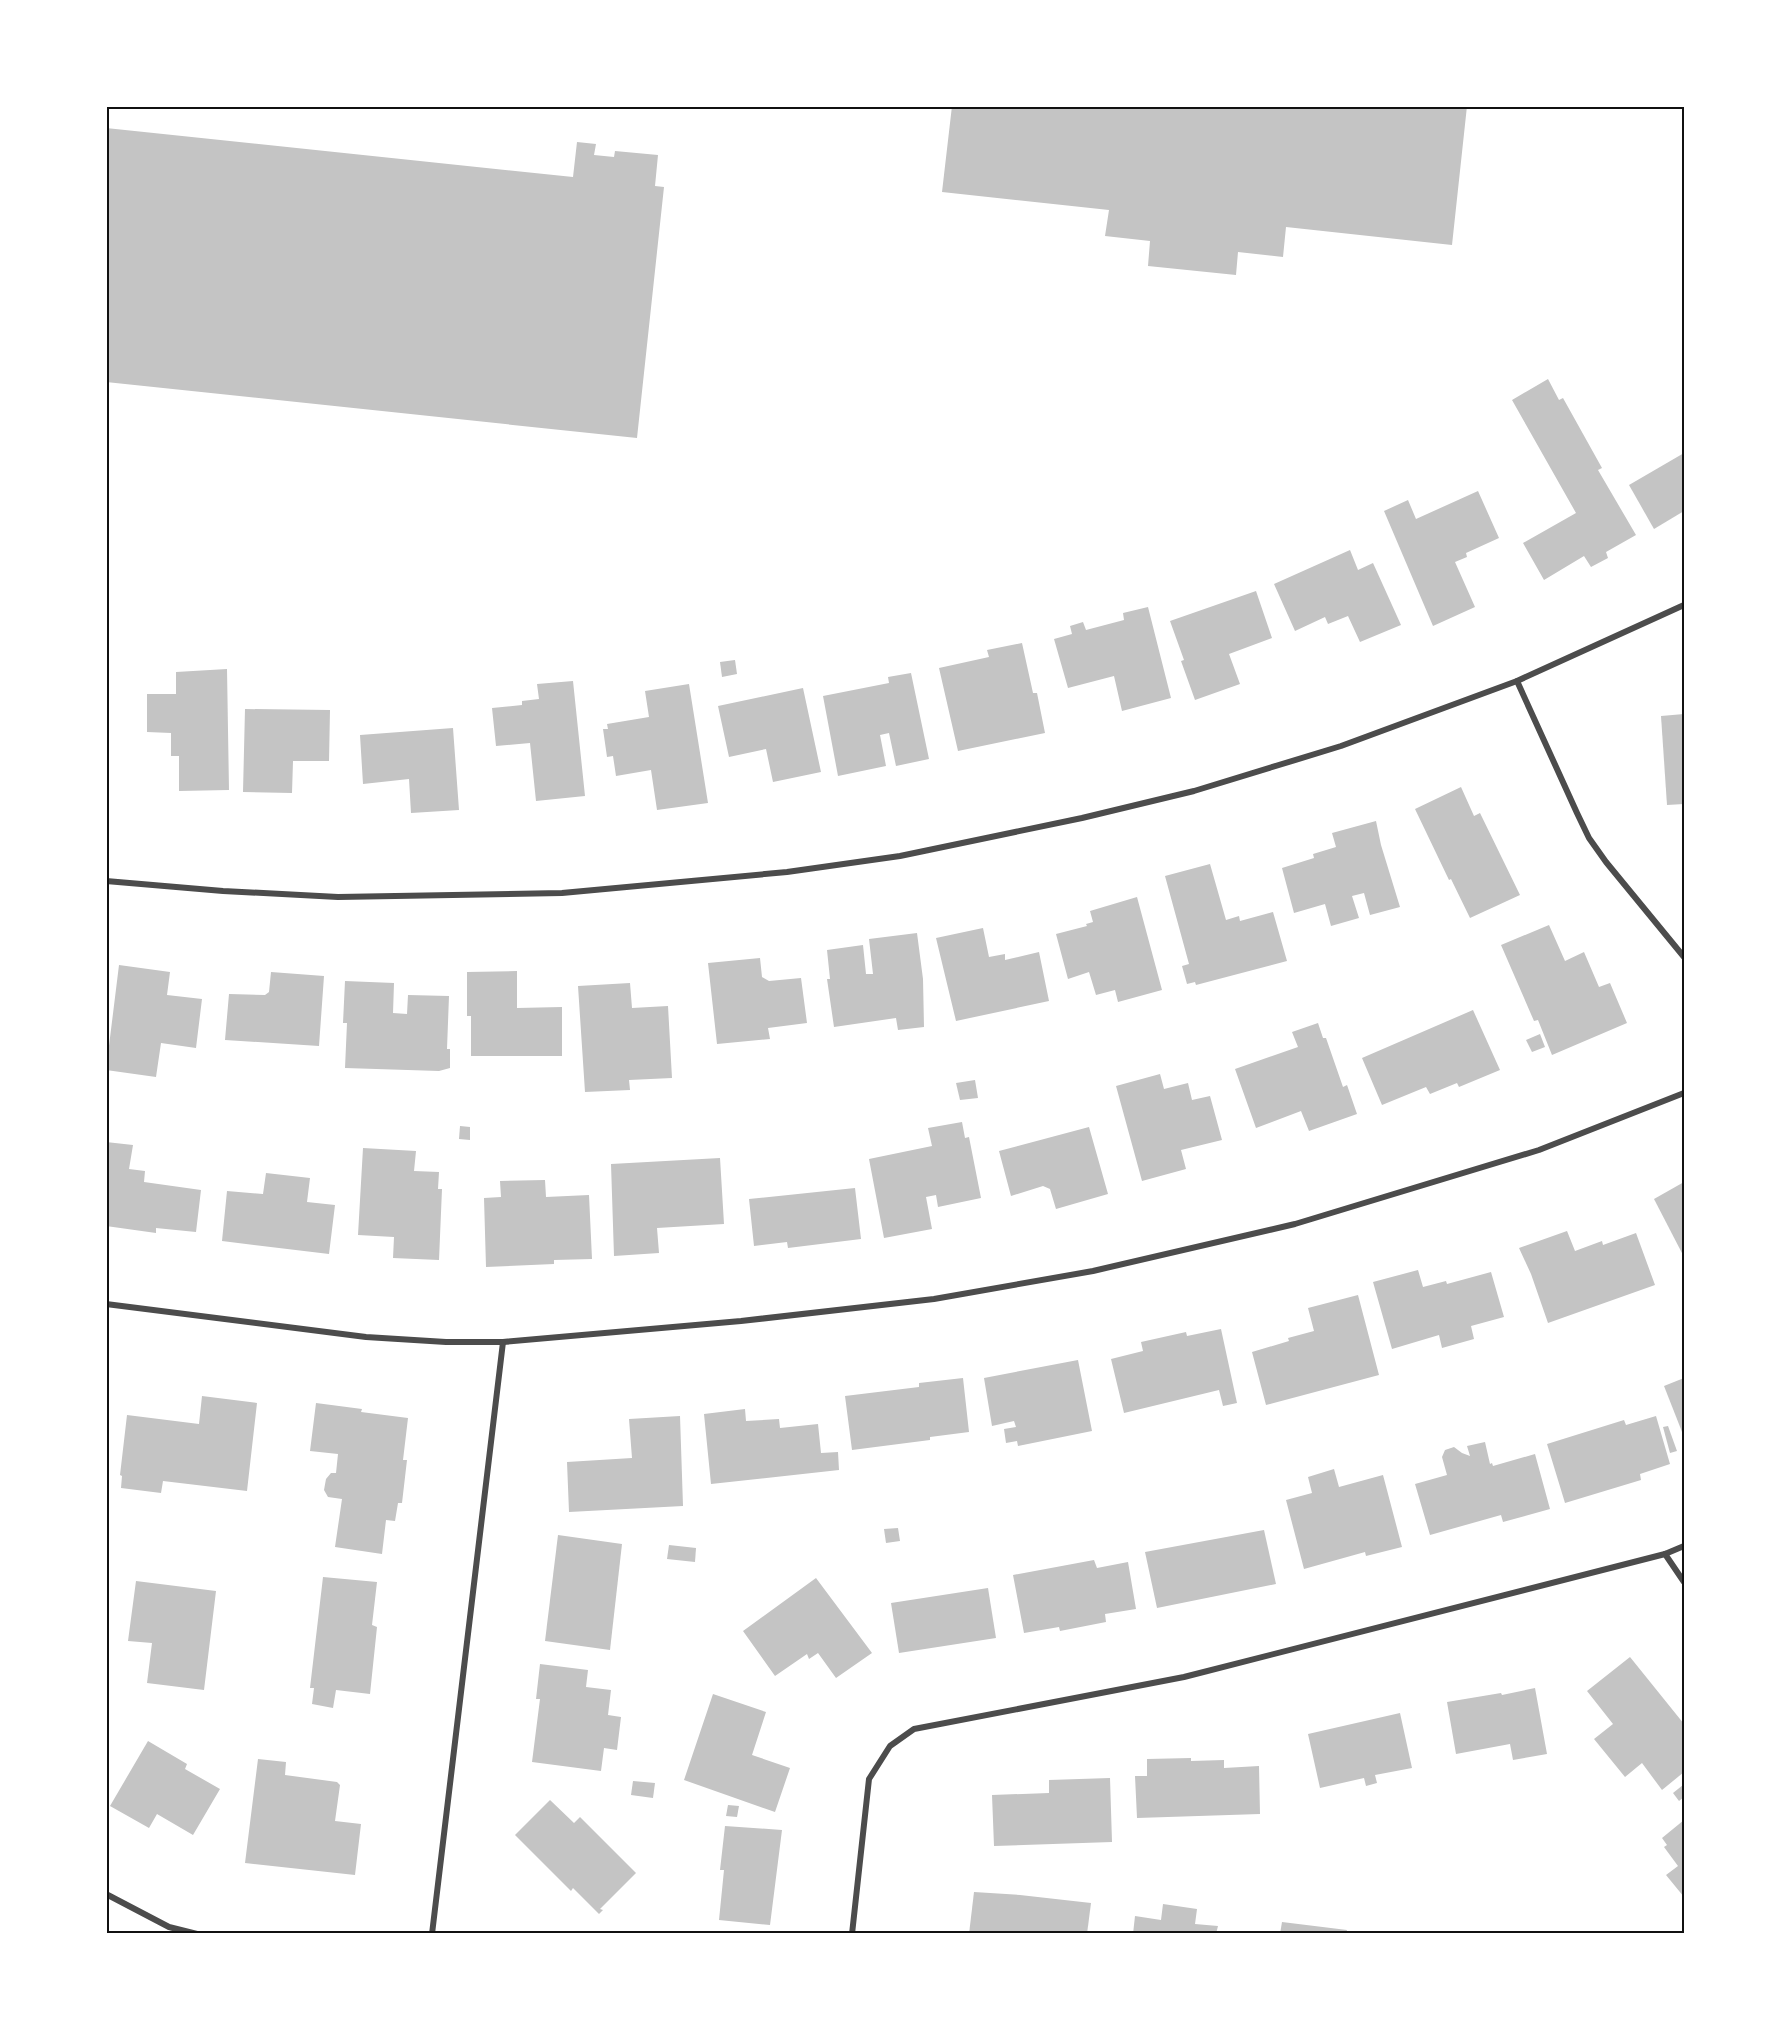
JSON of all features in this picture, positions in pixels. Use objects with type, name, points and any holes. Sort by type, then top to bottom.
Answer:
[{"type":"street","points":[[106,881],[223,891],[338,897],[561,893],[787,872],[900,856],[1082,818],[1194,790],[1341,746],[1517,681],[1684,605]]},
{"type":"street","points":[[1517,681],[1590,838],[1605,862],[1684,957]]},
{"type":"street","points":[[106,1304],[366,1337],[446,1342],[503,1342],[741,1321],[934,1299],[1093,1271],[1295,1224],[1539,1149],[1684,1093]]},
{"type":"street","points":[[432,1934],[503,1342]]},
{"type":"street","points":[[852,1934],[869,1779],[890,1746],[914,1729],[1184,1677],[1665,1554],[1684,1546]]},
{"type":"street","points":[[1665,1554],[1684,1582]]},
{"type":"street","points":[[106,1894],[169,1927],[197,1934]]},
{"type":"building","points":[[952,106],[1467,106],[1452,245],[1286,227],[1283,257],[1238,252],[1236,275],[1148,266],[1150,241],[1105,236],[1109,210],[942,192]]},
{"type":"building","points":[[106,128],[573,177],[577,142],[596,144],[594,155],[614,157],[615,151],[658,155],[655,186],[664,187],[637,438],[106,382]]},
{"type":"building","points":[[1548,379],[1559,400],[1563,398],[1602,468],[1598,470],[1636,535],[1606,552],[1608,558],[1591,567],[1584,556],[1544,580],[1523,543],[1576,513],[1512,400]]},
{"type":"building","points":[[1684,453],[1684,511],[1654,529],[1629,485]]},
{"type":"building","points":[[1478,491],[1499,538],[1466,553],[1467,557],[1455,562],[1475,607],[1433,626],[1384,511],[1408,500],[1416,519]]},
{"type":"building","points":[[1350,550],[1358,570],[1373,563],[1401,625],[1360,642],[1348,616],[1328,624],[1325,617],[1295,631],[1274,584]]},
{"type":"building","points":[[1256,591],[1272,638],[1229,654],[1240,684],[1195,700],[1170,621]]},
{"type":"building","points":[[1148,607],[1171,698],[1122,711],[1114,676],[1068,688],[1054,639],[1072,634],[1070,626],[1083,622],[1086,630],[1124,620],[1123,613]]},
{"type":"building","points":[[1022,643],[1033,693],[1037,693],[1045,733],[958,751],[939,668],[989,657],[987,650]]},
{"type":"building","points":[[735,660],[737,674],[722,677],[720,662]]},
{"type":"building","points":[[227,669],[229,790],[179,791],[179,756],[171,756],[171,733],[147,732],[147,694],[176,694],[176,672]]},
{"type":"building","points":[[911,673],[929,759],[896,766],[889,733],[880,735],[886,766],[838,776],[823,696],[889,683],[888,677]]},
{"type":"building","points":[[573,681],[585,796],[536,801],[530,743],[496,746],[492,708],[522,705],[522,701],[539,699],[537,684]]},
{"type":"building","points":[[689,684],[708,803],[657,810],[651,770],[616,776],[613,756],[607,757],[603,729],[608,729],[607,724],[649,717],[645,691]]},
{"type":"building","points":[[803,688],[821,772],[773,782],[766,749],[729,757],[718,706]]},
{"type":"building","points":[[245,709],[330,710],[329,761],[293,761],[292,793],[243,792]]},
{"type":"building","points":[[1684,714],[1684,804],[1667,805],[1661,716]]},
{"type":"building","points":[[453,728],[459,810],[411,813],[409,779],[363,784],[360,735]]},
{"type":"building","points":[[1461,787],[1474,816],[1480,813],[1520,895],[1470,918],[1415,809]]},
{"type":"building","points":[[1376,821],[1400,907],[1370,915],[1364,893],[1352,896],[1359,918],[1331,926],[1325,904],[1294,913],[1282,868],[1314,858],[1313,854],[1336,847],[1332,833]]},
{"type":"building","points":[[1210,864],[1226,920],[1239,916],[1240,921],[1273,912],[1287,961],[1196,985],[1195,982],[1187,984],[1182,966],[1189,964],[1165,876]]},
{"type":"building","points":[[1137,897],[1162,990],[1118,1002],[1115,990],[1096,995],[1089,972],[1068,979],[1056,934],[1087,926],[1086,924],[1093,922],[1090,911]]},
{"type":"building","points":[[1549,925],[1565,961],[1584,952],[1599,987],[1610,983],[1627,1023],[1552,1055],[1538,1020],[1534,1021],[1501,945]]},
{"type":"building","points":[[983,928],[989,957],[1005,954],[1005,960],[1039,952],[1049,1001],[956,1021],[936,938]]},
{"type":"building","points":[[917,933],[923,979],[924,1027],[898,1030],[896,1018],[834,1027],[827,979],[830,979],[827,950],[863,945],[866,974],[873,974],[869,939]]},
{"type":"building","points":[[760,958],[762,977],[769,981],[801,978],[807,1023],[768,1028],[770,1039],[717,1044],[708,963]]},
{"type":"building","points":[[119,965],[170,972],[167,995],[202,999],[196,1048],[161,1043],[156,1077],[106,1070]]},
{"type":"building","points":[[517,971],[517,1008],[562,1007],[562,1056],[471,1056],[471,1016],[467,1016],[467,972]]},
{"type":"building","points":[[271,972],[324,976],[319,1046],[225,1040],[229,994],[265,995],[269,992]]},
{"type":"building","points":[[345,981],[394,983],[393,1013],[407,1014],[408,995],[449,996],[447,1049],[450,1049],[450,1068],[439,1071],[345,1068],[347,1023],[343,1023]]},
{"type":"building","points":[[630,983],[632,1008],[668,1006],[672,1078],[629,1080],[630,1090],[585,1092],[578,986]]},
{"type":"building","points":[[1473,1010],[1500,1070],[1459,1087],[1457,1083],[1430,1094],[1426,1087],[1382,1105],[1362,1058]]},
{"type":"building","points":[[1318,1023],[1323,1038],[1326,1038],[1343,1087],[1347,1085],[1357,1114],[1309,1131],[1301,1111],[1256,1128],[1235,1069],[1298,1047],[1292,1032]]},
{"type":"building","points":[[1540,1034],[1545,1047],[1532,1052],[1526,1040]]},
{"type":"building","points":[[1160,1074],[1164,1089],[1188,1083],[1192,1100],[1210,1096],[1222,1140],[1181,1150],[1186,1169],[1142,1181],[1116,1086]]},
{"type":"building","points":[[975,1080],[978,1098],[960,1100],[956,1083]]},
{"type":"building","points":[[962,1122],[965,1138],[969,1137],[981,1198],[938,1207],[936,1195],[926,1197],[932,1229],[884,1238],[869,1159],[932,1146],[928,1128]]},
{"type":"building","points":[[460,1126],[470,1127],[470,1140],[459,1139]]},
{"type":"building","points":[[1089,1127],[1108,1194],[1056,1209],[1050,1189],[1043,1186],[1011,1196],[999,1151]]},
{"type":"building","points":[[106,1142],[133,1145],[129,1169],[145,1171],[144,1182],[201,1190],[196,1232],[156,1228],[156,1233],[106,1226]]},
{"type":"building","points":[[363,1148],[416,1151],[414,1171],[439,1172],[438,1189],[442,1189],[439,1260],[393,1258],[394,1237],[358,1235]]},
{"type":"building","points":[[720,1158],[724,1224],[657,1228],[659,1253],[614,1256],[611,1164]]},
{"type":"building","points":[[266,1173],[310,1178],[307,1202],[335,1205],[329,1254],[222,1241],[227,1191],[263,1194]]},
{"type":"building","points":[[545,1180],[546,1197],[589,1195],[592,1259],[554,1260],[554,1264],[486,1267],[484,1198],[501,1197],[500,1181]]},
{"type":"building","points":[[1684,1182],[1684,1257],[1654,1199]]},
{"type":"building","points":[[855,1188],[861,1239],[788,1248],[787,1242],[754,1246],[749,1199]]},
{"type":"building","points":[[1567,1231],[1575,1251],[1602,1241],[1603,1245],[1636,1233],[1655,1285],[1548,1323],[1531,1274],[1519,1248]]},
{"type":"building","points":[[1418,1270],[1423,1287],[1446,1281],[1447,1284],[1491,1272],[1504,1317],[1471,1326],[1474,1339],[1442,1348],[1439,1335],[1392,1349],[1373,1282]]},
{"type":"building","points":[[1358,1295],[1379,1375],[1266,1405],[1252,1352],[1314,1331],[1308,1308]]},
{"type":"building","points":[[1221,1329],[1237,1403],[1223,1406],[1219,1390],[1124,1413],[1111,1359],[1143,1351],[1141,1342],[1186,1332],[1187,1336]]},
{"type":"building","points":[[1078,1360],[1092,1431],[1018,1446],[1017,1441],[1006,1443],[1004,1429],[1016,1427],[1014,1421],[992,1426],[984,1378]]},
{"type":"building","points":[[963,1378],[969,1432],[930,1437],[930,1440],[852,1450],[845,1396],[919,1387],[919,1383]]},
{"type":"building","points":[[1684,1378],[1684,1437],[1664,1386]]},
{"type":"building","points":[[202,1396],[257,1403],[247,1491],[163,1481],[161,1493],[121,1488],[122,1476],[120,1475],[127,1415],[199,1424]]},
{"type":"building","points":[[316,1403],[408,1418],[403,1460],[407,1460],[402,1503],[398,1503],[395,1521],[386,1520],[382,1554],[335,1547],[342,1499],[328,1497],[324,1490],[326,1479],[331,1473],[336,1473],[338,1454],[310,1451]]},
{"type":"building","points":[[745,1409],[746,1421],[779,1419],[780,1428],[818,1424],[821,1453],[838,1452],[839,1470],[711,1484],[704,1414]]},
{"type":"building","points":[[680,1416],[683,1506],[569,1512],[567,1462],[632,1458],[629,1419]]},
{"type":"building","points":[[1656,1416],[1670,1464],[1640,1474],[1641,1480],[1565,1503],[1547,1444],[1624,1420],[1626,1425]]},
{"type":"building","points":[[1668,1426],[1677,1451],[1670,1453],[1663,1427]]},
{"type":"building","points":[[1485,1442],[1490,1464],[1492,1463],[1493,1466],[1535,1454],[1550,1509],[1503,1522],[1501,1515],[1430,1535],[1415,1484],[1447,1475],[1442,1457],[1445,1450],[1454,1447],[1470,1456],[1467,1446]]},
{"type":"building","points":[[1334,1469],[1339,1487],[1383,1475],[1402,1547],[1366,1556],[1365,1552],[1304,1569],[1286,1500],[1312,1493],[1308,1477]]},
{"type":"building","points":[[898,1528],[900,1541],[886,1543],[884,1529]]},
{"type":"building","points":[[1264,1530],[1276,1584],[1157,1608],[1145,1552]]},
{"type":"building","points":[[558,1535],[622,1544],[610,1650],[545,1641]]},
{"type":"building","points":[[669,1545],[696,1548],[695,1562],[667,1559]]},
{"type":"building","points":[[1094,1560],[1097,1568],[1128,1562],[1136,1609],[1105,1614],[1106,1622],[1060,1631],[1059,1627],[1024,1633],[1013,1575]]},
{"type":"building","points":[[323,1577],[377,1582],[372,1625],[377,1627],[370,1694],[336,1690],[333,1708],[312,1704],[314,1688],[310,1688]]},
{"type":"building","points":[[816,1578],[872,1653],[836,1678],[818,1653],[809,1659],[807,1654],[775,1676],[743,1631]]},
{"type":"building","points":[[136,1581],[216,1591],[204,1690],[147,1683],[152,1643],[128,1641]]},
{"type":"building","points":[[988,1588],[996,1638],[899,1653],[891,1603]]},
{"type":"building","points":[[1630,1657],[1684,1724],[1684,1772],[1662,1790],[1642,1763],[1625,1777],[1594,1739],[1613,1724],[1587,1691]]},
{"type":"building","points":[[540,1664],[588,1670],[586,1687],[611,1690],[608,1715],[621,1717],[617,1750],[604,1748],[601,1771],[532,1762],[540,1699],[536,1699]]},
{"type":"building","points":[[1535,1688],[1547,1754],[1513,1760],[1510,1744],[1456,1754],[1447,1702]]},
{"type":"building","points":[[713,1694],[766,1712],[752,1755],[790,1768],[775,1812],[684,1780]]},
{"type":"building","points":[[1400,1713],[1412,1768],[1375,1775],[1377,1783],[1366,1786],[1364,1778],[1320,1788],[1308,1734]]},
{"type":"building","points":[[148,1741],[187,1764],[185,1769],[220,1789],[193,1835],[157,1814],[149,1828],[110,1806]]},
{"type":"building","points":[[1191,1758],[1191,1761],[1224,1760],[1224,1768],[1259,1766],[1260,1814],[1137,1818],[1135,1776],[1147,1776],[1147,1759]]},
{"type":"building","points":[[258,1759],[286,1762],[285,1775],[337,1782],[340,1785],[335,1821],[361,1824],[355,1875],[245,1863]]},
{"type":"building","points":[[1110,1778],[1112,1842],[994,1846],[992,1795],[1049,1793],[1049,1780]]},
{"type":"building","points":[[633,1781],[655,1783],[653,1798],[631,1795]]},
{"type":"building","points":[[1683,1785],[1684,1797],[1679,1801],[1673,1793]]},
{"type":"building","points":[[550,1800],[574,1823],[580,1817],[636,1873],[600,1909],[603,1910],[599,1914],[573,1888],[571,1891],[515,1835]]},
{"type":"building","points":[[728,1805],[739,1806],[737,1817],[726,1816]]},
{"type":"building","points":[[1684,1820],[1684,1897],[1666,1875],[1678,1866],[1664,1847],[1667,1845],[1662,1838]]},
{"type":"building","points":[[725,1826],[782,1830],[770,1925],[719,1920],[724,1870],[720,1870]]},
{"type":"building","points":[[974,1892],[1091,1903],[1087,1934],[969,1934]]},
{"type":"building","points":[[1163,1904],[1197,1909],[1195,1924],[1218,1926],[1216,1934],[1133,1934],[1135,1916],[1161,1920]]},
{"type":"building","points":[[1282,1922],[1347,1930],[1346,1934],[1280,1934]]}]
